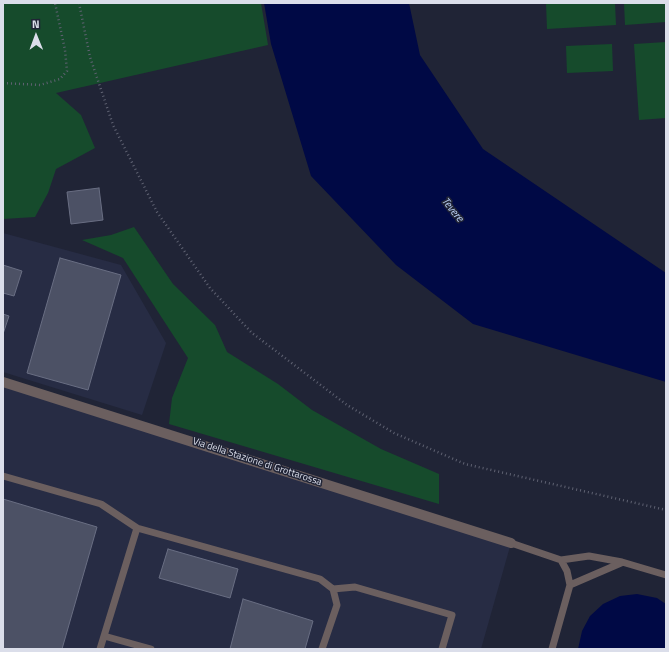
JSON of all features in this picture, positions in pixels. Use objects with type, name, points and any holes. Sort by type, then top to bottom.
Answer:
[{"type":"street","name":"Via della Stazione di Grottarossa","points":[[3,382],[511,543]]},
{"type":"lane","points":[[3,476],[101,504],[137,528],[320,579],[333,589],[337,604],[322,649]]},
{"type":"lane","points":[[100,649],[137,528]]},
{"type":"lane","points":[[511,543],[561,560],[589,556],[622,562],[666,575]]},
{"type":"lane","points":[[552,649],[570,585],[567,571],[561,560]]},
{"type":"lane","points":[[570,585],[622,562]]},
{"type":"lane","points":[[333,589],[355,587],[452,615],[442,649]]},
{"type":"lane","points":[[104,636],[150,649]]},
{"type":"path","points":[[3,83],[40,85],[60,79],[66,71],[65,50],[55,3]]},
{"type":"path","points":[[80,3],[90,57],[113,125],[157,212],[210,288],[252,333],[347,406],[394,433],[465,464],[666,510]]},
{"type":"shaded area","points":[[3,233],[121,265],[166,343],[142,415],[3,372]]},
{"type":"shaded area","points":[[3,386],[511,543],[481,649],[3,649]]},
{"type":"green space","points":[[3,3],[261,3],[268,45],[56,93],[81,115],[95,148],[56,169],[48,193],[35,217],[3,219]]},
{"type":"green space","points":[[546,3],[615,3],[616,25],[547,29]]},
{"type":"green space","points":[[624,3],[666,3],[666,22],[625,25]]},
{"type":"green space","points":[[666,42],[666,118],[639,120],[634,44]]},
{"type":"green space","points":[[612,44],[613,71],[567,73],[566,46]]},
{"type":"green space","points":[[134,227],[173,284],[215,325],[227,352],[278,384],[312,410],[381,449],[439,474],[439,504],[169,424],[172,398],[188,358],[123,258],[82,240],[111,235]]},
{"type":"water","name":"Tevere","points":[[264,3],[409,3],[420,55],[483,149],[666,273],[666,382],[473,324],[396,265],[311,176],[271,44]]},
{"type":"water","points":[[637,594],[657,598],[666,604],[666,649],[578,649],[582,631],[590,616],[603,604],[620,596]]},
{"type":"building","points":[[99,188],[103,220],[71,224],[67,192]]},
{"type":"building","points":[[60,258],[121,275],[88,390],[27,373]]},
{"type":"building","points":[[3,265],[22,271],[14,296],[3,293]]},
{"type":"building","points":[[3,314],[9,316],[3,334]]},
{"type":"building","points":[[3,499],[97,527],[62,649],[3,649]]},
{"type":"building","points":[[168,549],[238,569],[230,598],[159,578]]},
{"type":"building","points":[[243,599],[313,621],[305,649],[230,649]]}]
